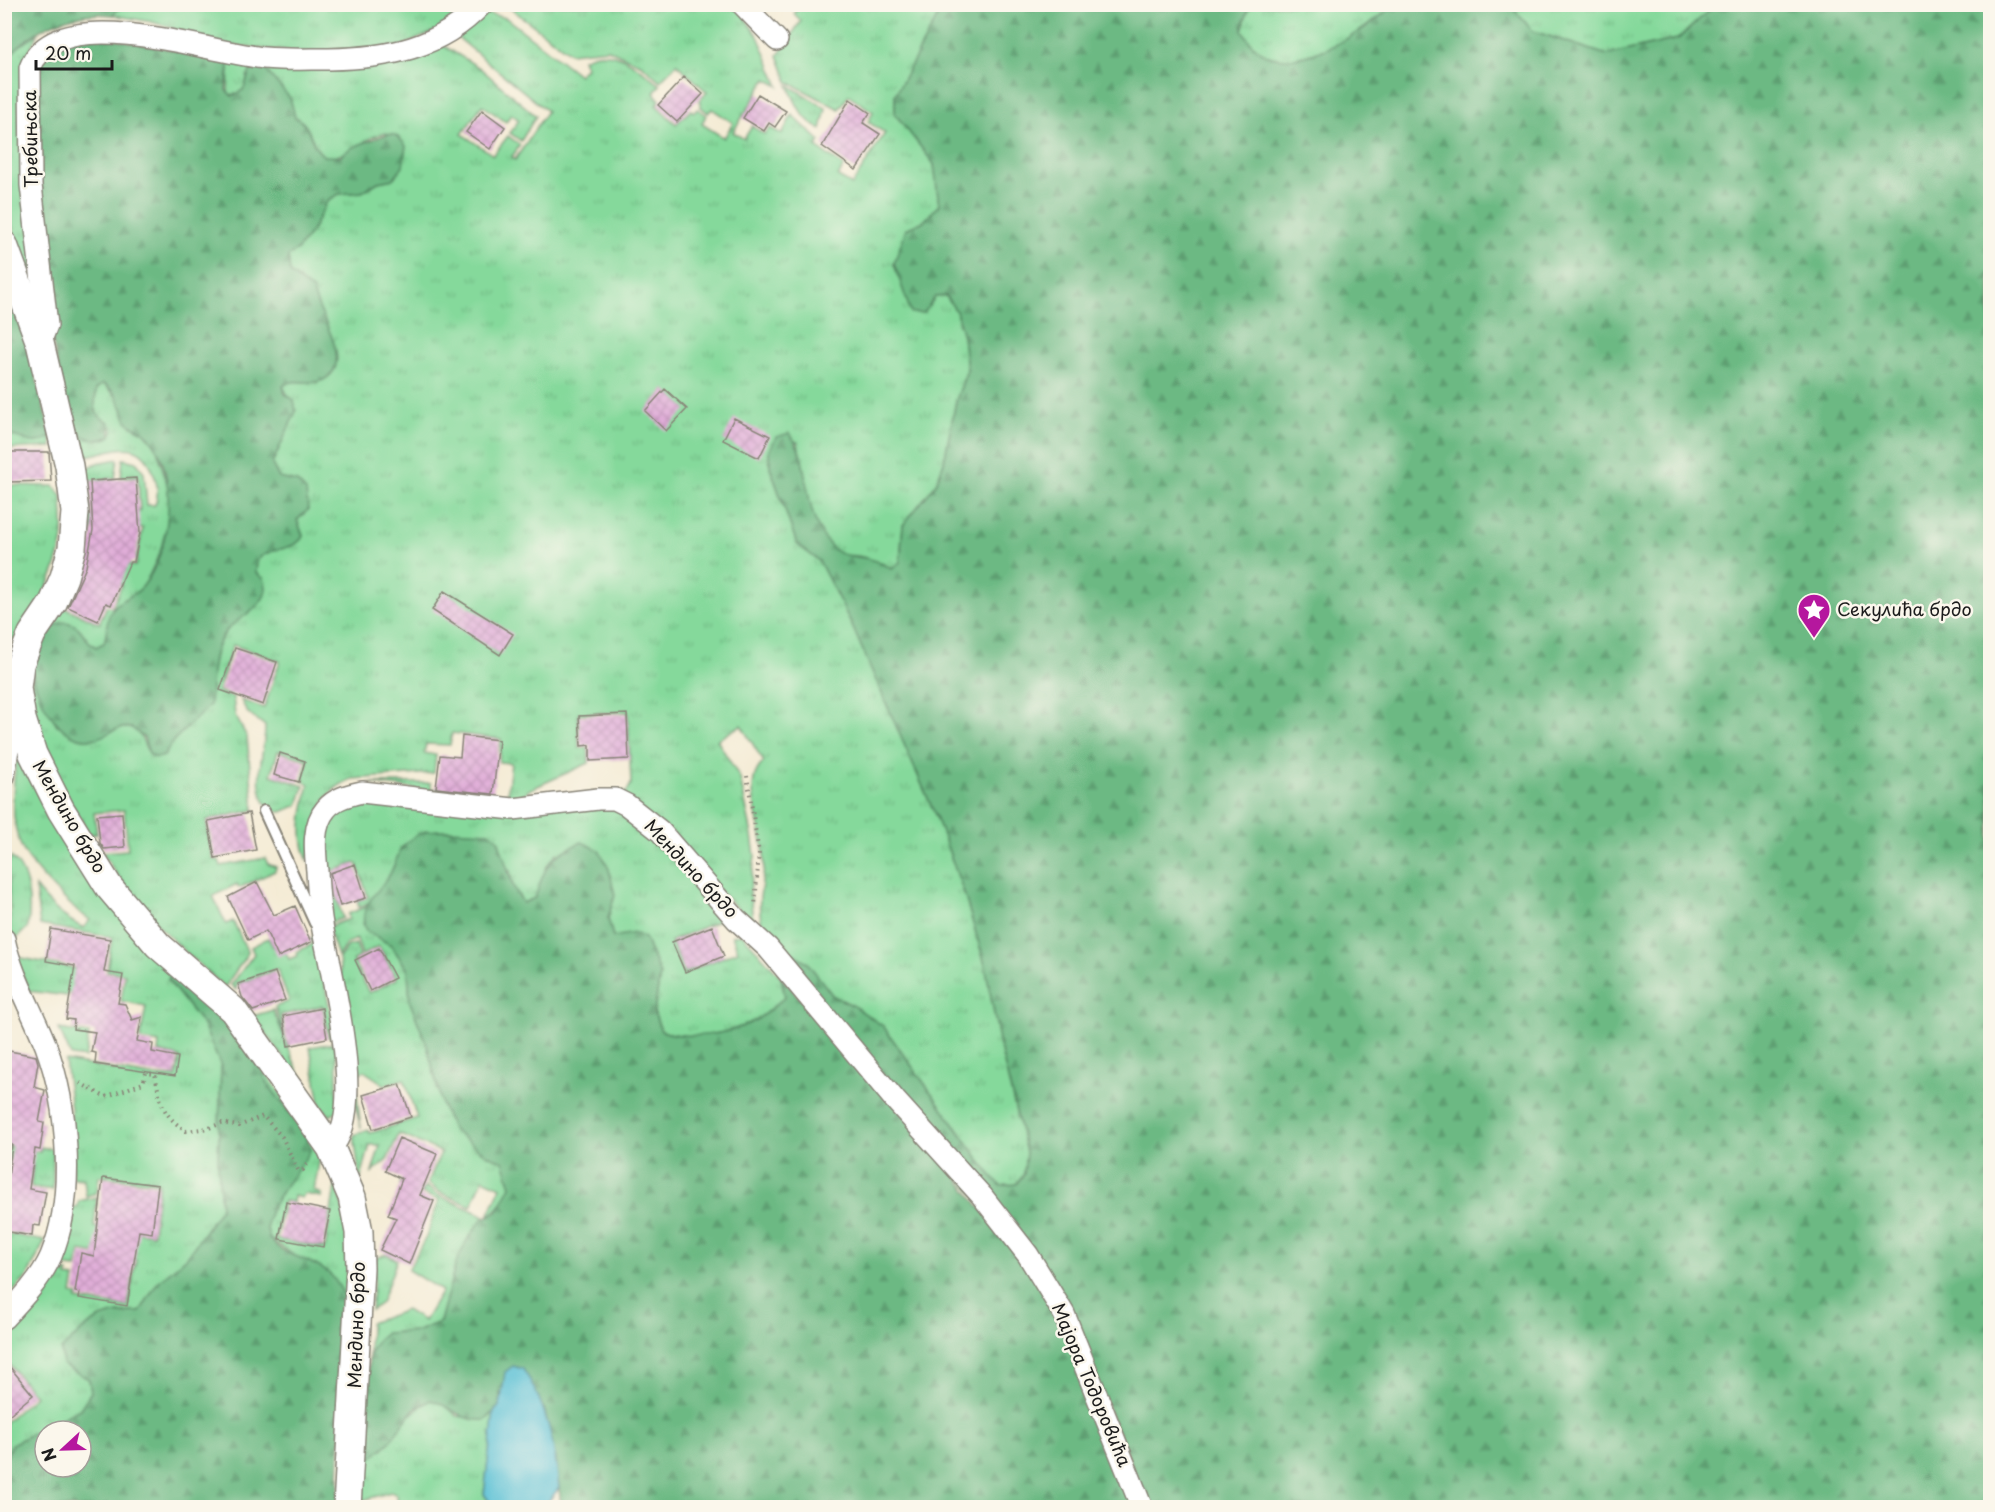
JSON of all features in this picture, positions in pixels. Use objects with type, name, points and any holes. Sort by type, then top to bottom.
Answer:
[{"type":"street","name":"Требињска","points":[[40,343],[47,325],[31,185],[30,68],[34,51],[47,37],[64,27],[88,22],[110,22],[151,28],[235,53],[265,58],[357,58],[388,55],[432,42],[450,33],[482,4]]},
{"type":"street","points":[[742,4],[777,40]]},
{"type":"street","name":"Мендино брдо","points":[[4,245],[40,343],[69,466],[74,528],[64,577],[53,603],[32,634],[20,664],[17,688],[22,719],[33,754],[61,810],[110,887],[158,945],[233,1010],[328,1144],[352,1197],[359,1232],[359,1280],[348,1508]]},
{"type":"street","points":[[4,776],[11,728],[22,719]]},
{"type":"street","name":"Мендино брдо","points":[[328,1144],[338,1142],[344,1125],[346,1085],[337,991],[323,931],[316,834],[321,817],[336,800],[362,792],[513,809],[598,799],[615,799],[627,805],[660,831],[752,934],[768,948],[895,1100]]},
{"type":"street","points":[[4,939],[10,964],[46,1046],[54,1075],[63,1120],[66,1194],[60,1230],[50,1258],[26,1296],[4,1318]]},
{"type":"street","name":"Мајора Тодоровића","points":[[895,1100],[982,1196],[1048,1285],[1079,1347],[1142,1508]]},
{"type":"lane","name":"Мендино брдо","points":[[264,811],[315,923],[323,931]]},
{"type":"path","points":[[747,776],[759,853],[754,901],[758,921],[752,934]]},
{"type":"path","points":[[54,1075],[71,1078],[105,1097],[143,1083],[146,1073],[155,1074],[161,1103],[169,1119],[186,1131],[209,1128],[222,1123],[238,1126],[258,1116],[263,1116],[282,1137],[300,1172],[311,1158],[314,1149],[328,1144]]},
{"type":"green space","points":[[5,4],[121,5],[113,15],[82,15],[53,24],[27,39],[5,61]]},
{"type":"green space","points":[[121,4],[466,5],[440,29],[402,46],[305,53],[228,45],[152,22],[113,15]]},
{"type":"green space","points":[[506,5],[736,5],[758,36],[779,86],[766,79],[733,132],[744,139],[752,126],[764,134],[770,128],[782,134],[792,115],[820,141],[816,147],[844,166],[838,177],[852,185],[885,133],[868,122],[873,112],[849,95],[839,109],[788,82],[778,55],[801,21],[794,14],[800,5],[944,5],[895,95],[895,114],[934,164],[939,205],[924,221],[906,229],[935,297],[946,296],[956,311],[963,336],[967,370],[956,401],[944,462],[936,484],[903,525],[900,562],[892,569],[867,558],[839,554],[829,547],[821,535],[810,504],[798,442],[777,437],[769,452],[770,467],[797,544],[819,561],[850,621],[937,819],[964,893],[985,964],[1001,1051],[1026,1152],[1024,1174],[1016,1184],[1001,1186],[987,1170],[883,1026],[852,1005],[833,996],[807,962],[794,954],[785,960],[768,936],[760,912],[764,855],[753,791],[755,775],[764,762],[741,725],[717,740],[740,778],[752,835],[755,856],[750,891],[753,923],[615,790],[626,793],[631,784],[628,712],[578,714],[579,748],[588,747],[589,763],[529,790],[515,801],[368,783],[431,783],[431,789],[507,797],[511,763],[499,762],[501,739],[452,733],[450,745],[426,744],[424,753],[436,755],[434,773],[352,779],[330,793],[319,812],[308,861],[302,833],[303,813],[309,784],[302,781],[308,760],[278,751],[271,775],[304,786],[298,805],[282,812],[272,811],[261,792],[260,781],[265,726],[247,712],[241,700],[264,708],[280,661],[233,645],[218,691],[233,697],[235,715],[247,737],[254,810],[206,820],[213,860],[219,860],[221,866],[265,858],[268,864],[276,867],[275,871],[239,888],[237,884],[213,896],[226,924],[233,921],[248,953],[225,987],[158,925],[129,891],[102,852],[128,850],[124,810],[94,813],[97,834],[90,835],[45,755],[33,721],[30,704],[32,671],[33,681],[57,725],[99,737],[115,728],[132,728],[152,757],[164,756],[173,741],[209,705],[213,663],[224,634],[260,602],[264,579],[256,573],[257,561],[267,553],[294,545],[303,536],[297,520],[304,514],[291,481],[279,478],[272,464],[296,411],[283,386],[293,382],[323,380],[332,372],[336,362],[336,351],[313,291],[290,273],[288,257],[297,250],[311,232],[328,200],[339,194],[362,192],[378,182],[393,179],[387,133],[371,138],[339,155],[324,156],[305,125],[295,117],[290,98],[247,76],[246,85],[239,95],[228,94],[229,68],[226,60],[444,46],[480,68],[536,116],[521,141],[510,133],[519,120],[511,114],[506,122],[482,105],[462,134],[493,155],[508,136],[520,145],[512,157],[515,160],[547,111],[456,36],[485,13],[506,18],[579,75],[586,67],[583,59],[593,54],[614,55],[634,64],[660,85],[654,93],[660,100],[656,105],[676,124],[691,110],[694,112],[698,109],[706,115],[702,124],[724,138],[733,123],[712,109],[708,113],[701,107],[699,101],[707,92],[677,64],[660,81],[642,65],[608,49],[570,53]]},
{"type":"green space","points":[[944,5],[1254,5],[1248,10],[1242,30],[1253,45],[1267,55],[1285,58],[1305,56],[1326,49],[1365,28],[1393,5],[1510,5],[1533,31],[1607,55],[1678,39],[1715,5],[1990,5],[1990,1507],[1149,1507],[1074,1326],[785,960],[794,954],[807,962],[833,996],[852,1005],[883,1026],[987,1170],[1001,1186],[1016,1184],[1024,1174],[1026,1152],[1001,1051],[985,964],[964,893],[937,819],[850,621],[819,561],[797,544],[770,467],[769,451],[776,437],[789,433],[802,458],[816,523],[824,538],[836,551],[844,555],[871,559],[892,569],[900,562],[903,525],[936,484],[944,462],[956,401],[967,370],[963,336],[956,311],[946,296],[935,297],[924,313],[911,313],[894,264],[906,229],[924,221],[939,205],[934,164],[895,114],[895,95]]},
{"type":"green space","points":[[1254,5],[1393,5],[1365,28],[1326,49],[1305,56],[1285,59],[1267,56],[1253,46],[1242,30],[1248,9]]},
{"type":"green space","points":[[1510,5],[1715,5],[1678,39],[1607,55],[1533,31]]},
{"type":"green space","points":[[79,32],[226,60],[229,68],[226,90],[232,96],[243,90],[251,70],[263,67],[290,98],[295,117],[305,125],[315,147],[324,156],[340,157],[353,147],[389,134],[397,136],[406,146],[403,166],[393,179],[378,182],[362,192],[339,194],[328,200],[311,232],[297,250],[288,257],[290,273],[313,291],[336,351],[336,362],[332,372],[323,380],[293,382],[283,386],[285,394],[294,400],[296,411],[272,464],[279,478],[297,482],[306,491],[308,510],[297,520],[303,536],[294,545],[267,553],[257,561],[256,573],[264,579],[266,588],[264,596],[254,609],[225,632],[220,640],[214,658],[210,705],[173,741],[164,756],[157,758],[149,754],[144,738],[132,728],[122,728],[97,738],[84,739],[62,728],[53,719],[39,695],[32,671],[46,636],[59,624],[67,622],[76,626],[96,647],[104,643],[111,611],[140,590],[153,571],[160,553],[168,512],[165,471],[159,453],[148,435],[128,423],[116,396],[108,387],[103,384],[96,389],[95,409],[99,416],[110,423],[111,436],[96,440],[87,438],[75,428],[67,407],[53,345],[40,224],[38,62]]},
{"type":"green space","points":[[38,33],[27,55],[35,293],[5,206],[4,61]]},
{"type":"green space","points":[[788,85],[826,108],[821,129],[804,116]]},
{"type":"green space","points":[[4,277],[29,349],[51,436],[39,442],[5,434]]},
{"type":"green space","points":[[103,384],[117,397],[132,426],[144,432],[156,446],[170,494],[168,522],[160,552],[148,578],[142,589],[113,607],[104,643],[96,647],[88,641],[47,632],[63,607],[99,623],[107,606],[112,607],[122,585],[84,568],[75,581],[82,555],[135,566],[143,528],[94,519],[90,536],[86,536],[87,516],[140,512],[138,476],[121,477],[123,459],[136,462],[144,472],[147,505],[155,505],[157,493],[153,472],[140,452],[122,448],[79,457],[69,416],[88,439],[106,439],[113,432],[112,427],[97,415],[94,401],[96,389]]},
{"type":"green space","points":[[4,434],[33,442],[45,440],[51,436],[52,447],[5,449]]},
{"type":"green space","points":[[118,459],[115,478],[88,480],[90,510],[87,510],[82,471],[97,463]]},
{"type":"green space","points":[[4,485],[54,486],[62,496],[63,525],[59,558],[48,586],[33,613],[5,649]]},
{"type":"green space","points":[[23,758],[171,972],[168,980],[203,1025],[221,1066],[218,1164],[221,1208],[187,1257],[157,1283],[140,1312],[114,1314],[96,1320],[61,1350],[63,1365],[89,1379],[91,1392],[80,1409],[61,1419],[33,1419],[33,1433],[12,1444],[5,1460],[5,1422],[35,1396],[5,1359],[5,1333],[53,1269],[68,1272],[67,1277],[75,1278],[72,1294],[78,1295],[77,1300],[128,1307],[136,1260],[80,1251],[77,1268],[55,1266],[73,1207],[77,1207],[79,1201],[97,1197],[94,1227],[153,1234],[159,1183],[99,1176],[97,1193],[86,1196],[84,1179],[73,1178],[71,1109],[65,1061],[150,1076],[176,1077],[180,1057],[158,1052],[159,1043],[140,1040],[146,1006],[121,1001],[125,974],[107,971],[112,937],[40,925],[35,887],[56,910],[69,920],[84,928],[90,920],[51,886],[21,846],[14,816],[13,794],[16,763]]},
{"type":"green space","points":[[346,802],[590,804],[631,814],[725,918],[671,941],[684,973],[738,951],[732,935],[742,934],[781,977],[785,997],[756,1020],[734,1030],[697,1036],[661,1031],[654,1012],[660,975],[645,938],[613,937],[608,918],[615,895],[557,853],[547,866],[535,898],[523,903],[513,886],[510,871],[458,832],[425,831],[401,848],[389,877],[368,903],[359,907],[357,901],[368,897],[357,863],[322,874],[323,822]]},
{"type":"green space","points":[[447,830],[489,832],[498,839],[513,886],[523,903],[535,898],[546,869],[562,852],[582,842],[599,850],[609,869],[615,895],[608,918],[613,937],[635,933],[645,938],[660,975],[654,1012],[661,1031],[672,1034],[708,1035],[743,1026],[762,1016],[785,997],[781,977],[991,1213],[1048,1294],[1138,1507],[561,1507],[556,1459],[544,1408],[500,1393],[500,1405],[486,1420],[469,1419],[431,1400],[414,1409],[388,1444],[371,1458],[366,1445],[369,1355],[376,1342],[386,1333],[418,1331],[440,1322],[456,1263],[467,1240],[482,1219],[497,1212],[511,1186],[503,1161],[487,1155],[453,1130],[442,1105],[427,1045],[410,1002],[408,970],[391,945],[366,931],[364,922],[366,907],[390,874],[400,851],[407,843],[424,832]]},
{"type":"green space","points":[[11,857],[26,880],[29,900],[28,927],[15,940],[17,957],[83,970],[78,994],[68,993],[67,996],[29,991],[11,947],[8,865]]},
{"type":"green space","points":[[329,875],[343,918],[327,924],[322,878]]},
{"type":"green space","points":[[367,906],[363,924],[366,931],[391,945],[408,970],[410,1002],[427,1045],[442,1105],[453,1130],[487,1155],[503,1161],[511,1179],[505,1199],[488,1216],[501,1187],[483,1179],[471,1206],[439,1192],[428,1183],[441,1152],[399,1134],[387,1160],[372,1173],[380,1145],[370,1145],[360,1181],[354,1135],[368,1130],[370,1133],[417,1118],[404,1079],[385,1085],[364,1071],[354,1075],[361,1128],[351,1090],[339,958],[348,946],[356,944],[360,956],[353,960],[369,993],[397,979],[379,946],[362,955],[357,939],[347,943],[338,956],[328,927],[349,919],[348,914]]},
{"type":"green space","points":[[314,936],[336,1037],[329,1038],[323,1006],[281,1015],[285,1039],[275,1007],[289,1001],[277,969],[237,984],[236,990],[231,985],[254,954],[251,947],[268,938],[273,947],[281,944],[289,959],[297,956],[296,952],[313,944],[311,938]]},
{"type":"green space","points":[[171,972],[224,1017],[246,1043],[270,1087],[304,1132],[311,1149],[275,1202],[268,1220],[268,1233],[273,1242],[282,1250],[320,1267],[331,1275],[346,1298],[338,1507],[5,1508],[5,1460],[12,1444],[33,1433],[33,1479],[93,1479],[93,1419],[61,1419],[80,1409],[91,1392],[89,1379],[63,1365],[61,1350],[96,1320],[114,1314],[140,1312],[157,1283],[187,1257],[221,1208],[218,1164],[221,1066],[203,1025],[168,980]]},
{"type":"green space","points":[[273,1010],[305,1088],[253,1016]]},
{"type":"green space","points":[[59,1029],[89,1034],[85,1058],[71,1056]]},
{"type":"green space","points":[[336,1038],[338,1111],[330,1116],[320,1104],[310,1047],[334,1043]]},
{"type":"green space","points":[[246,1043],[317,1147],[320,1157],[314,1191],[322,1194],[322,1197],[304,1194],[302,1198],[294,1196],[293,1202],[284,1201],[276,1239],[325,1248],[336,1181],[349,1236],[346,1298],[316,1265],[304,1262],[269,1238],[266,1223],[275,1201],[311,1149],[304,1132],[270,1087]]},
{"type":"green space","points":[[5,1145],[40,1152],[41,1147],[53,1149],[53,1190],[31,1187],[33,1164],[6,1159],[5,1169]]},
{"type":"green space","points":[[401,1181],[423,1191],[426,1186],[438,1195],[487,1217],[482,1219],[456,1263],[440,1322],[418,1331],[386,1333],[376,1342],[369,1355],[370,1323],[406,1310],[424,1321],[442,1291],[408,1270],[426,1237],[439,1200],[400,1184]]},
{"type":"green space","points":[[4,1233],[45,1241],[27,1277],[5,1300]]},
{"type":"green space","points":[[386,1254],[397,1260],[381,1303],[371,1310],[376,1258]]},
{"type":"green space","points":[[431,1400],[444,1404],[457,1416],[486,1420],[494,1412],[484,1494],[493,1507],[398,1507],[397,1495],[391,1492],[360,1501],[366,1445],[371,1458],[413,1412]]},
{"type":"water","points":[[513,1366],[523,1369],[531,1382],[544,1411],[552,1441],[559,1488],[544,1507],[493,1507],[484,1494],[494,1412],[500,1405],[505,1372]]},
{"type":"building","points":[[684,77],[703,94],[677,122],[658,105]]},
{"type":"building","points":[[758,94],[786,111],[775,127],[769,123],[764,131],[743,118]]},
{"type":"building","points":[[850,99],[870,113],[863,123],[880,134],[856,170],[822,146]]},
{"type":"building","points":[[482,110],[505,127],[490,149],[466,132]]},
{"type":"building","points":[[665,389],[687,409],[666,431],[645,411]]},
{"type":"building","points":[[734,418],[770,436],[759,458],[723,440]]},
{"type":"building","points":[[6,452],[49,452],[51,481],[7,482]]},
{"type":"building","points":[[136,478],[140,533],[134,562],[130,562],[111,605],[106,603],[98,621],[68,607],[86,567],[93,530],[90,481]]},
{"type":"building","points":[[444,591],[513,634],[500,655],[432,610]]},
{"type":"building","points":[[235,648],[277,662],[263,705],[220,690]]},
{"type":"building","points":[[627,714],[629,759],[590,761],[590,745],[581,746],[579,716]]},
{"type":"building","points":[[462,736],[499,740],[493,794],[436,788],[440,755],[460,757]]},
{"type":"building","points":[[280,753],[305,761],[299,782],[274,775]]},
{"type":"building","points":[[122,813],[125,847],[104,849],[100,843],[97,815]]},
{"type":"building","points":[[249,813],[256,850],[215,858],[208,821]]},
{"type":"building","points":[[355,864],[366,898],[340,906],[330,873]]},
{"type":"building","points":[[257,882],[274,915],[295,906],[311,942],[278,957],[266,931],[248,940],[228,897]]},
{"type":"building","points":[[712,926],[724,956],[685,972],[672,942]]},
{"type":"building","points":[[51,929],[110,939],[104,972],[123,975],[118,1003],[125,1004],[132,1020],[142,1017],[137,1041],[153,1044],[152,1052],[178,1057],[175,1076],[95,1064],[96,1053],[91,1052],[95,1032],[73,1029],[74,1020],[66,1019],[75,966],[46,961]]},
{"type":"building","points":[[379,948],[395,978],[370,991],[355,960]]},
{"type":"building","points":[[275,972],[285,1000],[253,1011],[242,997],[238,984]]},
{"type":"building","points":[[322,1008],[327,1038],[288,1046],[283,1016]]},
{"type":"building","points":[[4,1050],[36,1056],[38,1063],[34,1087],[45,1090],[39,1122],[44,1123],[40,1150],[35,1149],[29,1189],[46,1192],[40,1226],[33,1225],[32,1236],[4,1231],[4,1186],[7,1186],[12,1145],[4,1144]]},
{"type":"building","points":[[400,1084],[411,1117],[373,1129],[363,1095]]},
{"type":"building","points":[[399,1138],[437,1154],[420,1195],[434,1201],[409,1264],[380,1250],[396,1218],[388,1215],[402,1179],[385,1171]]},
{"type":"building","points":[[103,1178],[158,1185],[152,1233],[139,1231],[127,1306],[79,1298],[80,1293],[75,1292],[81,1253],[94,1256]]},
{"type":"building","points":[[286,1202],[330,1211],[323,1247],[279,1239]]},
{"type":"building","points":[[4,1360],[33,1395],[4,1419]]},
{"type":"place","name":"Секулића брдо","points":[[1814,639]]}]
